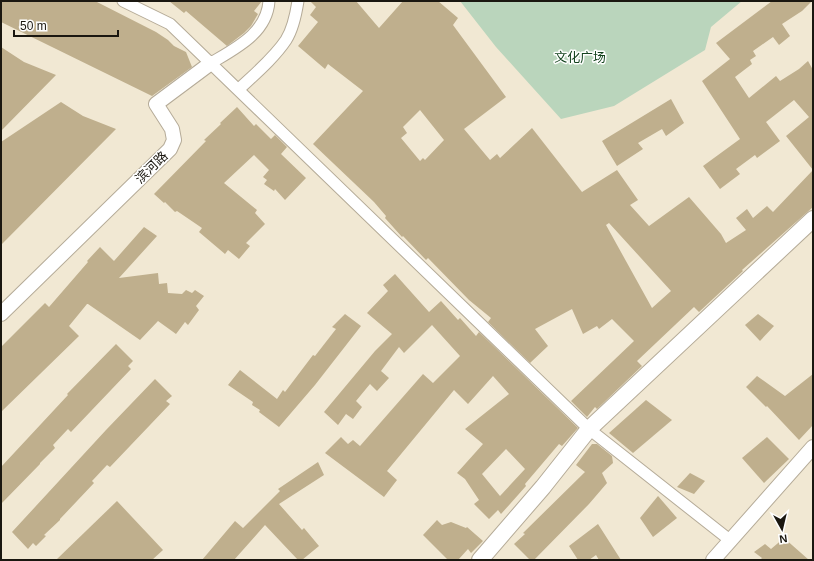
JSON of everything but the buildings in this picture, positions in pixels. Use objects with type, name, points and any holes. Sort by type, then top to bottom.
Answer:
[{"type":"main road","points":[[480,560],[542,487],[589,428],[813,219]]},
{"type":"street","points":[[123,1],[170,24],[589,428],[731,541]]},
{"type":"street","name":"滨河路","points":[[1,314],[170,149],[174,140],[172,129],[156,104],[211,63],[242,44],[263,24],[268,1]]},
{"type":"street","points":[[239,89],[272,57],[287,39],[293,24],[298,1]]},
{"type":"street","points":[[713,560],[813,447]]},
{"type":"green space","name":"文化广场","points":[[460,1],[742,1],[711,27],[705,50],[614,106],[561,119],[496,47]]}]
